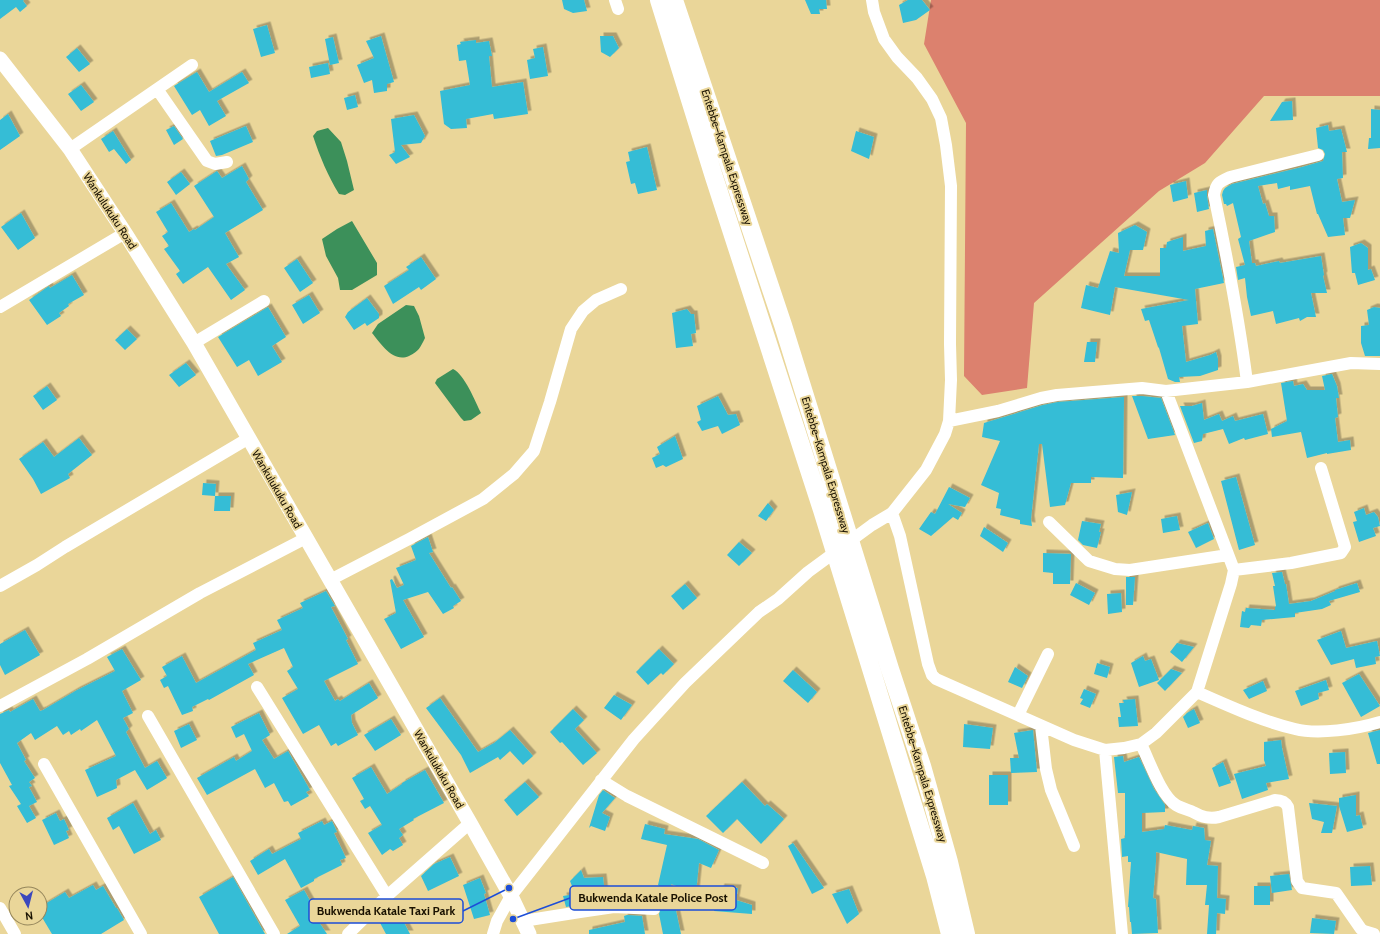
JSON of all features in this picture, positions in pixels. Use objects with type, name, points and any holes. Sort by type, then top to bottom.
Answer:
[{"type":"highway","name":"Entebbe–Kampala Expressway","points":[[659,0],[714,177],[824,517],[935,876],[950,934]]},
{"type":"highway","name":"Entebbe–Kampala Expressway","points":[[674,0],[783,325],[887,661],[922,766],[949,862],[966,934]]},
{"type":"main road","name":"Wankulukuku Road","points":[[0,60],[70,149],[194,343],[470,823],[511,896],[526,928]]},
{"type":"street","points":[[493,934],[497,921],[511,896],[634,739],[685,683],[759,612],[778,599],[808,572],[872,525],[892,513],[926,470],[945,434],[949,421],[951,380],[951,186],[946,145],[941,118],[932,99],[917,78],[897,57],[884,39],[874,12],[872,0]]},
{"type":"street","points":[[70,149],[192,65]]},
{"type":"street","points":[[157,89],[207,161],[215,164],[226,162]]},
{"type":"street","points":[[1247,382],[1237,310],[1214,195],[1215,187],[1220,182],[1230,177],[1318,155]]},
{"type":"street","points":[[0,307],[125,233]]},
{"type":"street","points":[[330,580],[483,499],[514,474],[534,451],[571,329],[583,311],[596,300],[621,289]]},
{"type":"street","points":[[194,343],[264,301]]},
{"type":"street","points":[[949,421],[998,411],[1041,398],[1057,395],[1142,388],[1166,391],[1247,382],[1351,363],[1380,364]]},
{"type":"street","points":[[892,513],[900,536],[928,664],[932,675],[936,679],[1074,740],[1105,750],[1141,744],[1156,733],[1197,692],[1234,570],[1166,391]]},
{"type":"street","points":[[0,586],[249,438]]},
{"type":"street","points":[[1234,570],[1291,563],[1341,553],[1344,551],[1345,547],[1321,468]]},
{"type":"street","points":[[1049,522],[1089,561],[1115,569],[1130,570],[1228,555]]},
{"type":"street","points":[[0,706],[87,659],[200,593],[306,538]]},
{"type":"street","points":[[1018,716],[1048,654]]},
{"type":"street","points":[[257,687],[387,896]]},
{"type":"street","points":[[1197,692],[1240,712],[1296,730],[1329,730],[1363,727],[1380,722]]},
{"type":"street","points":[[148,716],[274,934]]},
{"type":"street","points":[[1041,726],[1046,769],[1051,790],[1074,846]]},
{"type":"street","points":[[1141,744],[1161,786],[1169,798],[1176,804],[1205,818],[1212,819],[1275,800],[1281,800],[1286,803],[1288,807],[1297,881],[1299,885],[1302,888],[1336,893],[1361,929],[1373,934]]},
{"type":"street","points":[[1105,750],[1122,934]]},
{"type":"street","points":[[44,764],[141,934]]},
{"type":"street","points":[[601,780],[634,800],[763,863]]},
{"type":"street","points":[[348,934],[387,896],[470,823]]},
{"type":"street","points":[[0,908],[15,934]]},
{"type":"street","points":[[526,928],[580,912],[614,908],[654,909]]},
{"type":"shaded area","points":[[931,0],[1380,0],[1380,96],[1264,96],[1205,163],[1159,191],[1034,303],[1027,388],[982,395],[964,376],[966,123],[924,44]]},
{"type":"shaded area","points":[[328,128],[341,142],[347,161],[354,190],[345,195],[339,194],[335,187],[324,166],[313,136],[317,131]]},
{"type":"shaded area","points":[[352,221],[377,263],[377,275],[352,290],[340,290],[338,278],[326,256],[322,239]]},
{"type":"shaded area","points":[[406,305],[414,306],[419,316],[425,338],[417,351],[409,356],[398,357],[383,347],[372,333],[378,324]]},
{"type":"shaded area","points":[[453,369],[466,382],[481,413],[471,420],[464,421],[461,418],[435,383],[437,379]]},
{"type":"building","points":[[0,0],[24,0],[23,1],[27,6],[20,12],[16,7],[0,19]]},
{"type":"building","points":[[562,0],[584,0],[587,11],[573,13],[564,9]]},
{"type":"building","points":[[805,0],[826,0],[827,9],[819,9],[820,14],[811,14]]},
{"type":"building","points":[[908,0],[922,0],[930,10],[916,20],[903,23],[899,5]]},
{"type":"building","points":[[267,25],[275,53],[261,57],[253,29]]},
{"type":"building","points":[[381,36],[394,82],[387,84],[387,91],[374,93],[372,80],[364,83],[357,65],[374,58],[366,41]]},
{"type":"building","points":[[600,36],[613,36],[619,48],[610,57],[601,52]]},
{"type":"building","points":[[333,37],[339,63],[330,65],[325,39]]},
{"type":"building","points":[[476,40],[476,43],[489,41],[492,56],[489,56],[492,87],[523,82],[528,114],[494,119],[493,114],[466,119],[467,128],[451,129],[444,124],[440,91],[470,85],[466,60],[459,61],[457,45],[461,44],[460,42]]},
{"type":"building","points":[[543,47],[548,76],[530,79],[527,60],[535,58],[533,49]]},
{"type":"building","points":[[77,48],[90,64],[79,72],[66,57]]},
{"type":"building","points":[[328,63],[330,74],[311,78],[309,67]]},
{"type":"building","points":[[197,72],[209,92],[242,72],[249,83],[217,101],[226,116],[209,126],[200,110],[192,115],[174,86]]},
{"type":"building","points":[[81,85],[94,102],[81,111],[68,94]]},
{"type":"building","points":[[355,95],[358,107],[347,110],[344,98]]},
{"type":"building","points":[[1292,101],[1293,120],[1270,121],[1282,102]]},
{"type":"building","points":[[1371,109],[1380,110],[1380,148],[1368,149],[1369,138],[1371,138]]},
{"type":"building","points":[[8,114],[20,136],[0,150],[0,120]]},
{"type":"building","points":[[414,115],[425,136],[421,143],[401,145],[410,157],[396,164],[389,155],[395,152],[391,119]]},
{"type":"building","points":[[1328,125],[1329,131],[1341,129],[1347,152],[1342,152],[1343,178],[1337,179],[1342,202],[1355,200],[1350,218],[1343,218],[1345,235],[1328,237],[1317,214],[1310,186],[1290,190],[1290,186],[1278,189],[1277,183],[1258,186],[1263,204],[1265,203],[1269,216],[1274,216],[1275,232],[1249,241],[1252,263],[1255,263],[1256,266],[1279,261],[1280,263],[1321,256],[1323,276],[1327,293],[1311,293],[1316,317],[1307,317],[1300,321],[1299,318],[1276,324],[1273,311],[1251,316],[1245,278],[1238,280],[1236,267],[1245,265],[1238,239],[1241,237],[1233,203],[1227,206],[1224,204],[1222,195],[1223,191],[1232,184],[1323,161],[1325,154],[1323,150],[1318,148],[1316,128]]},
{"type":"building","points":[[174,126],[183,139],[174,145],[166,130]]},
{"type":"building","points":[[246,126],[253,142],[216,156],[210,141]]},
{"type":"building","points":[[113,131],[131,160],[126,164],[114,149],[109,152],[101,139]]},
{"type":"building","points":[[856,131],[874,137],[869,159],[851,151]]},
{"type":"building","points":[[647,147],[657,190],[638,194],[635,183],[631,184],[626,162],[630,161],[628,152]]},
{"type":"building","points":[[242,166],[249,179],[246,182],[263,210],[225,233],[239,257],[226,264],[245,290],[231,300],[208,267],[183,284],[176,274],[180,271],[164,249],[169,246],[162,236],[168,232],[156,212],[171,203],[189,232],[194,229],[195,230],[214,217],[194,186],[217,171],[222,178]]},
{"type":"building","points":[[181,172],[190,184],[176,195],[167,182]]},
{"type":"building","points":[[1186,181],[1188,198],[1173,202],[1170,185]]},
{"type":"building","points":[[1207,190],[1209,209],[1197,212],[1194,193]]},
{"type":"building","points":[[21,213],[35,238],[18,250],[1,227]]},
{"type":"building","points":[[1135,225],[1147,232],[1143,250],[1130,250],[1124,276],[1160,276],[1160,248],[1166,248],[1167,242],[1183,237],[1183,251],[1206,246],[1205,231],[1213,229],[1224,283],[1195,289],[1198,324],[1182,326],[1186,362],[1216,352],[1218,359],[1218,370],[1200,376],[1179,377],[1180,382],[1175,382],[1168,379],[1149,320],[1145,321],[1141,309],[1189,300],[1115,287],[1110,315],[1081,308],[1086,285],[1098,288],[1110,251],[1119,253],[1118,233]]},
{"type":"building","points":[[1361,243],[1368,248],[1368,270],[1371,269],[1375,280],[1358,285],[1355,273],[1352,273],[1350,247]]},
{"type":"building","points":[[421,257],[436,279],[421,290],[419,287],[393,304],[384,286],[409,270],[406,267]]},
{"type":"building","points":[[297,259],[313,283],[300,292],[284,268]]},
{"type":"building","points":[[72,275],[84,295],[68,304],[69,306],[59,313],[61,316],[47,325],[29,300],[49,286],[50,288]]},
{"type":"building","points":[[309,295],[320,313],[303,324],[292,305]]},
{"type":"building","points":[[367,298],[379,314],[379,318],[367,326],[365,323],[354,330],[345,317],[348,312]]},
{"type":"building","points":[[268,307],[286,337],[272,346],[282,362],[258,376],[249,360],[237,367],[218,337]]},
{"type":"building","points":[[1374,307],[1380,308],[1380,356],[1365,356],[1361,343],[1361,326],[1369,325],[1367,310]]},
{"type":"building","points":[[687,309],[691,314],[694,314],[696,333],[691,334],[693,346],[676,348],[672,313]]},
{"type":"building","points":[[127,329],[137,339],[125,350],[115,340]]},
{"type":"building","points":[[1087,342],[1097,342],[1095,362],[1084,362]]},
{"type":"building","points":[[186,363],[196,375],[179,387],[169,375]]},
{"type":"building","points":[[1332,374],[1337,386],[1339,398],[1336,398],[1338,417],[1335,418],[1338,442],[1350,440],[1351,450],[1327,453],[1307,458],[1301,432],[1272,437],[1271,429],[1287,421],[1281,383],[1293,381],[1294,386],[1303,384],[1307,390],[1325,390],[1322,376]]},
{"type":"building","points":[[47,386],[57,400],[43,410],[33,396]]},
{"type":"building","points":[[718,396],[728,415],[736,414],[740,425],[722,434],[718,426],[702,431],[697,422],[701,420],[697,406]]},
{"type":"building","points":[[1132,396],[1161,398],[1175,435],[1148,439]]},
{"type":"building","points":[[1124,397],[1123,478],[1091,477],[1091,483],[1071,483],[1065,505],[1050,507],[1042,444],[1039,444],[1031,519],[1032,526],[1020,524],[1020,520],[1000,515],[1001,509],[996,508],[999,493],[981,485],[1000,441],[982,437],[984,423],[1043,405],[1058,402]]},
{"type":"building","points":[[1202,403],[1204,420],[1219,414],[1222,421],[1233,416],[1235,421],[1263,414],[1268,434],[1245,440],[1244,438],[1229,444],[1223,429],[1203,434],[1202,441],[1194,443],[1180,406],[1192,406]]},
{"type":"building","points":[[675,436],[683,459],[666,467],[663,465],[656,468],[652,458],[660,454],[657,447]]},
{"type":"building","points":[[79,438],[92,455],[68,474],[70,478],[41,494],[33,479],[19,459],[43,442],[54,457]]},
{"type":"building","points":[[1236,477],[1255,545],[1239,550],[1221,481]]},
{"type":"building","points":[[203,483],[216,484],[215,496],[202,495]]},
{"type":"building","points":[[949,487],[970,498],[965,507],[948,504],[962,513],[958,520],[953,517],[931,536],[919,529],[931,512],[935,514]]},
{"type":"building","points":[[1132,492],[1127,515],[1118,512],[1116,495]]},
{"type":"building","points":[[215,496],[231,496],[230,511],[214,511]]},
{"type":"building","points":[[768,503],[774,510],[766,521],[758,516]]},
{"type":"building","points":[[1364,508],[1366,515],[1374,512],[1378,517],[1380,526],[1373,528],[1376,536],[1359,542],[1353,522],[1357,521],[1354,512]]},
{"type":"building","points":[[1177,516],[1180,530],[1163,533],[1161,519]]},
{"type":"building","points":[[1082,521],[1101,524],[1099,532],[1101,532],[1097,548],[1083,545],[1078,540]]},
{"type":"building","points":[[1208,523],[1214,539],[1196,548],[1188,532]]},
{"type":"building","points":[[984,527],[1008,543],[1003,552],[980,536]]},
{"type":"building","points":[[428,537],[433,552],[429,553],[461,601],[453,606],[454,608],[443,614],[428,592],[403,600],[424,637],[401,649],[384,619],[396,613],[390,580],[392,579],[397,588],[404,585],[396,568],[416,560],[411,546]]},
{"type":"building","points":[[739,542],[752,553],[739,566],[727,555]]},
{"type":"building","points":[[1043,553],[1071,554],[1070,584],[1053,584],[1053,573],[1043,572]]},
{"type":"building","points":[[1282,572],[1286,584],[1289,604],[1311,601],[1335,590],[1357,583],[1360,592],[1329,601],[1331,605],[1322,609],[1295,613],[1295,617],[1262,620],[1261,626],[1251,625],[1249,628],[1240,627],[1242,611],[1245,612],[1246,608],[1275,610],[1276,606],[1273,586],[1275,586],[1272,573]]},
{"type":"building","points":[[1126,577],[1135,577],[1133,605],[1126,605]]},
{"type":"building","points":[[1076,583],[1095,593],[1089,605],[1070,595]]},
{"type":"building","points":[[685,584],[697,598],[683,610],[671,596]]},
{"type":"building","points":[[326,591],[335,606],[331,607],[348,639],[346,640],[358,664],[324,681],[335,701],[338,699],[340,701],[369,683],[378,698],[351,715],[352,723],[358,735],[338,746],[336,743],[331,746],[319,725],[303,734],[282,698],[298,689],[287,671],[293,667],[284,648],[248,664],[254,675],[209,700],[208,699],[192,707],[193,711],[182,715],[168,686],[164,688],[160,680],[167,676],[162,667],[182,656],[196,683],[256,650],[253,643],[282,630],[277,620],[303,608],[300,603]]},
{"type":"building","points":[[1121,593],[1122,612],[1108,614],[1107,594]]},
{"type":"building","points":[[25,630],[40,655],[5,675],[0,665],[0,644]]},
{"type":"building","points":[[1341,631],[1346,648],[1377,641],[1380,656],[1375,657],[1376,664],[1356,668],[1354,659],[1331,665],[1317,640]]},
{"type":"building","points":[[1177,643],[1194,647],[1182,662],[1170,652]]},
{"type":"building","points":[[122,649],[141,680],[122,691],[133,713],[123,718],[129,729],[126,732],[145,768],[157,761],[167,778],[147,790],[135,770],[116,780],[117,788],[97,797],[85,770],[116,756],[97,720],[81,731],[80,729],[71,735],[69,731],[63,735],[57,726],[35,740],[31,733],[17,743],[26,760],[24,761],[35,778],[29,782],[32,786],[29,787],[37,802],[29,806],[36,818],[27,823],[17,806],[21,804],[9,786],[12,785],[0,763],[0,714],[9,710],[10,712],[33,699],[40,711],[43,710],[77,690],[115,671],[107,657]]},
{"type":"building","points":[[659,649],[674,664],[663,675],[661,673],[648,685],[636,672]]},
{"type":"building","points":[[1143,656],[1145,661],[1151,659],[1159,680],[1139,687],[1131,663]]},
{"type":"building","points":[[1097,663],[1110,667],[1107,678],[1094,674]]},
{"type":"building","points":[[1015,667],[1028,676],[1022,688],[1008,682]]},
{"type":"building","points":[[1171,669],[1182,673],[1165,691],[1157,683]]},
{"type":"building","points":[[793,670],[817,692],[808,703],[783,681]]},
{"type":"building","points":[[1359,674],[1380,706],[1361,717],[1342,683]]},
{"type":"building","points":[[1326,680],[1329,690],[1318,693],[1319,699],[1301,706],[1295,691]]},
{"type":"building","points":[[1263,681],[1267,691],[1249,699],[1243,690]]},
{"type":"building","points":[[1084,689],[1096,694],[1090,708],[1080,704],[1083,699],[1080,698]]},
{"type":"building","points":[[614,695],[632,705],[621,720],[604,708]]},
{"type":"building","points":[[440,698],[478,752],[494,743],[510,730],[533,756],[523,765],[510,751],[500,760],[498,757],[470,773],[461,755],[426,708]]},
{"type":"building","points":[[1135,699],[1138,726],[1119,727],[1118,717],[1121,717],[1119,703],[1124,703],[1123,700]]},
{"type":"building","points":[[573,709],[584,720],[575,729],[597,753],[583,765],[562,742],[560,743],[550,732]]},
{"type":"building","points":[[1194,709],[1200,723],[1188,728],[1183,717]]},
{"type":"building","points":[[259,713],[270,735],[262,740],[274,759],[288,751],[310,790],[306,792],[309,796],[291,806],[288,801],[284,802],[274,783],[265,788],[255,769],[207,795],[197,778],[234,757],[236,761],[252,751],[244,734],[236,738],[231,727]]},
{"type":"building","points":[[391,719],[401,735],[375,751],[364,735]]},
{"type":"building","points":[[189,724],[197,740],[181,748],[174,731]]},
{"type":"building","points":[[964,724],[993,728],[990,749],[963,747]]},
{"type":"building","points":[[1033,730],[1037,772],[1011,773],[1010,758],[1019,758],[1014,733]]},
{"type":"building","points":[[1380,730],[1380,764],[1377,764],[1368,733]]},
{"type":"building","points":[[1281,740],[1289,779],[1266,783],[1268,790],[1242,799],[1234,774],[1266,766],[1264,760],[1264,742]]},
{"type":"building","points":[[1345,752],[1346,773],[1330,774],[1329,753]]},
{"type":"building","points":[[1123,756],[1124,762],[1139,757],[1154,789],[1165,805],[1165,812],[1142,813],[1142,832],[1164,829],[1165,825],[1192,830],[1193,826],[1204,828],[1205,840],[1211,841],[1207,865],[1218,866],[1217,898],[1226,899],[1225,914],[1217,913],[1216,934],[1207,934],[1209,905],[1205,905],[1207,885],[1186,885],[1187,859],[1156,852],[1153,898],[1156,899],[1158,933],[1132,934],[1128,907],[1131,862],[1128,862],[1128,856],[1122,857],[1121,839],[1125,838],[1125,793],[1118,793],[1114,757]]},
{"type":"building","points":[[1223,762],[1231,783],[1219,787],[1212,768]]},
{"type":"building","points":[[371,767],[387,794],[402,783],[425,770],[444,803],[413,819],[414,820],[399,829],[403,835],[399,838],[403,845],[393,851],[390,849],[382,855],[368,833],[382,825],[370,806],[365,809],[360,801],[364,799],[352,778]]},
{"type":"building","points":[[989,775],[1008,775],[1008,805],[989,805]]},
{"type":"building","points":[[525,782],[539,797],[517,816],[504,800]]},
{"type":"building","points":[[742,782],[765,806],[767,804],[784,819],[761,844],[737,819],[723,833],[706,816]]},
{"type":"building","points":[[603,790],[615,798],[602,813],[610,817],[605,831],[591,826],[589,828],[599,795]]},
{"type":"building","points":[[1356,795],[1356,816],[1360,815],[1363,828],[1347,832],[1339,806],[1339,798]]},
{"type":"building","points":[[133,803],[150,834],[156,830],[161,840],[134,854],[119,826],[113,830],[107,818]]},
{"type":"building","points":[[1309,803],[1337,806],[1332,833],[1321,833],[1324,822],[1312,819]]},
{"type":"building","points":[[56,813],[60,821],[64,819],[69,830],[66,831],[69,838],[54,845],[42,820]]},
{"type":"building","points":[[322,821],[324,825],[332,821],[337,832],[334,833],[346,858],[340,860],[342,865],[314,879],[314,881],[301,888],[285,859],[258,875],[250,861],[269,849],[272,854],[301,839],[298,833]]},
{"type":"building","points":[[645,824],[665,829],[664,834],[698,839],[719,850],[711,868],[699,863],[696,893],[671,884],[672,887],[666,891],[658,885],[667,845],[641,839]]},
{"type":"building","points":[[793,843],[824,888],[812,894],[788,846]]},
{"type":"building","points":[[450,857],[459,876],[428,891],[421,876],[434,864]]},
{"type":"building","points":[[1370,866],[1372,885],[1351,886],[1350,867]]},
{"type":"building","points":[[581,870],[584,878],[603,877],[605,894],[581,897],[583,904],[566,907],[563,896],[575,894],[570,881]]},
{"type":"building","points":[[1289,874],[1292,890],[1272,893],[1270,876]]},
{"type":"building","points":[[233,877],[265,934],[219,934],[199,897]]},
{"type":"building","points":[[480,878],[486,893],[484,894],[490,915],[474,919],[463,885]]},
{"type":"building","points":[[93,885],[96,890],[103,886],[124,920],[101,934],[52,934],[47,926],[48,902],[65,892],[69,898]]},
{"type":"building","points":[[1254,886],[1270,886],[1270,905],[1254,905]]},
{"type":"building","points":[[721,887],[738,888],[736,900],[752,905],[752,914],[714,911]]},
{"type":"building","points":[[849,889],[859,914],[847,924],[832,894]]},
{"type":"building","points":[[304,890],[316,911],[313,913],[327,934],[287,934],[300,926],[285,900]]},
{"type":"building","points":[[675,906],[681,934],[663,934],[659,914],[661,908]]},
{"type":"building","points":[[398,911],[410,934],[386,934],[379,921]]},
{"type":"building","points":[[624,916],[642,916],[645,934],[589,934],[589,930],[625,922]]},
{"type":"building","points":[[1312,918],[1336,921],[1334,934],[1310,933]]},
{"type":"place","name":"Bukwenda Katale Taxi Park","points":[[509,888]]},
{"type":"place","name":"Bukwenda Katale Police Post","points":[[513,919]]}]
